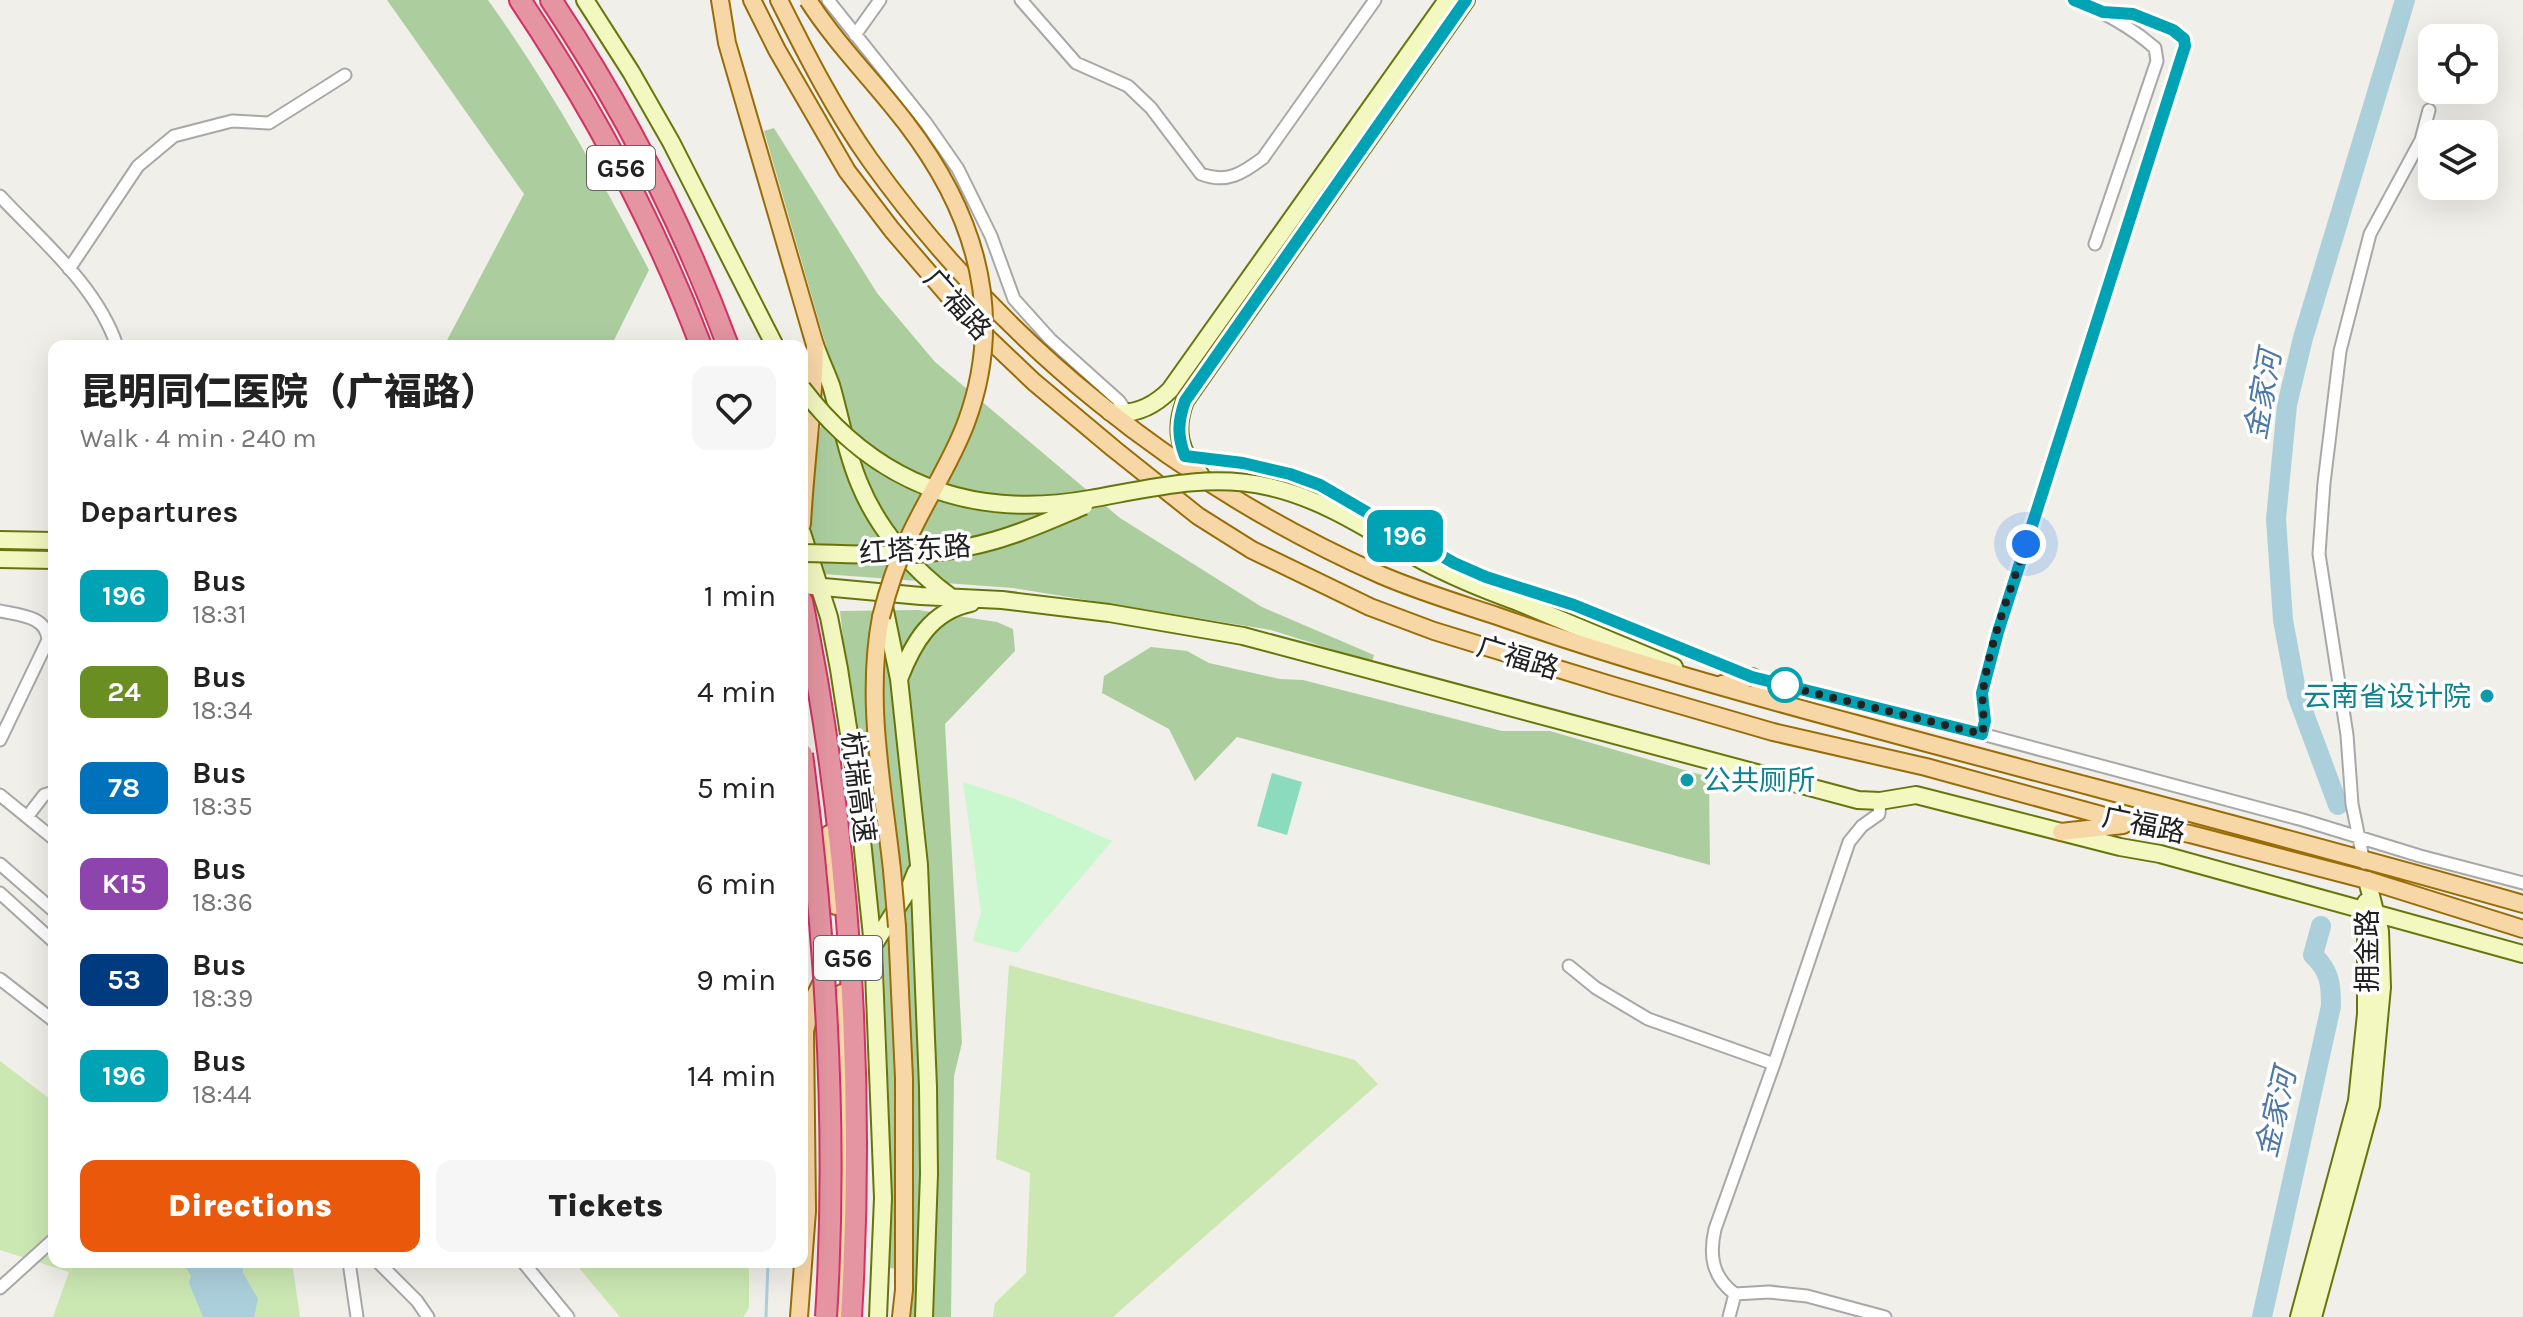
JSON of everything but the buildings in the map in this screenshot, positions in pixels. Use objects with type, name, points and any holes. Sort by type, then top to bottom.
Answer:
[{"type":"highway","name":"G56","points":[[520,0],[578,91],[623,171],[654,234],[698,340]]},
{"type":"highway","name":"G56","points":[[551,0],[646,160],[689,251],[726,340]]},
{"type":"highway","name":"杭瑞高速","points":[[808,636],[826,741],[848,958],[855,1145],[851,1317]]},
{"type":"highway","name":"杭瑞高速","points":[[808,804],[817,879],[828,1044],[830,1208],[826,1317]]},
{"type":"main road","points":[[585,0],[631,72],[684,165],[772,340]]},
{"type":"main road","points":[[720,0],[730,56],[815,345],[831,385],[849,455],[872,510],[884,529],[924,575],[952,598]]},
{"type":"main road","name":"广福路","points":[[752,0],[777,50],[847,171],[892,230],[971,322],[1034,382],[1114,449],[1198,516],[1252,550],[1370,607],[1434,631],[1773,732],[1926,767],[2134,824],[2190,834],[2367,880],[2523,929]]},
{"type":"main road","name":"广福路","points":[[779,0],[867,156],[910,213],[987,303],[1047,361],[1145,439],[1269,520],[1383,576],[1526,627],[1797,708],[2363,858],[2523,904]]},
{"type":"main road","points":[[808,0],[844,49],[907,124],[943,178],[973,244],[984,301],[983,350],[971,409],[954,452],[902,551],[881,617],[874,686],[897,927],[904,1078],[904,1290],[901,1317]]},
{"type":"main road","points":[[1205,480],[1185,456],[1179,441],[1178,427],[1185,401],[1273,278],[1414,62],[1447,0]]},
{"type":"main road","points":[[1110,412],[1127,414],[1156,403],[1170,390],[1414,62],[1466,0]]},
{"type":"main road","points":[[1258,268],[1273,278]]},
{"type":"main road","points":[[808,427],[814,388],[815,345]]},
{"type":"main road","points":[[808,395],[835,428],[867,455],[903,477],[974,501],[1011,505],[1062,503],[1182,482],[1212,480],[1243,482],[1284,491],[1331,508],[1440,570],[1716,685],[1752,677],[1797,708]]},
{"type":"main road","name":"红塔东路","points":[[808,553],[898,555],[968,547],[1025,531],[1116,494]]},
{"type":"main road","points":[[0,540],[48,541]]},
{"type":"main road","points":[[0,559],[48,560]]},
{"type":"main road","points":[[810,586],[829,617],[855,773],[873,946],[883,1198],[878,1317]]},
{"type":"main road","name":"红塔东路","points":[[810,586],[1109,613],[1243,636],[1858,800],[1880,801],[1916,795],[2061,832]]},
{"type":"main road","points":[[881,592],[899,679],[919,865],[928,1101],[924,1317]]},
{"type":"main road","points":[[899,679],[908,655],[923,631],[957,606],[989,600]]},
{"type":"main road","points":[[808,675],[820,748],[840,944],[845,1165],[838,1317]]},
{"type":"main road","points":[[2061,832],[2134,824]]},
{"type":"main road","points":[[2061,832],[2160,854],[2523,954]]},
{"type":"main road","points":[[873,946],[910,887],[919,865]]},
{"type":"main road","name":"拥金路","points":[[2313,1317],[2371,1105],[2382,987],[2367,880]]},
{"type":"main road","name":"拥金路","points":[[2299,1317],[2357,1101],[2372,913]]},
{"type":"main road","points":[[808,1019],[813,1000],[840,944]]},
{"type":"main road","points":[[799,1317],[803,1268]]},
{"type":"street","points":[[828,0],[926,123],[958,169],[991,236],[1014,299],[1050,339],[1119,401],[1145,439],[1185,456],[1243,463],[1320,485],[1454,563],[1486,577],[1574,605],[1752,677],[1982,734],[2523,883]]},
{"type":"street","points":[[855,35],[880,0]]},
{"type":"street","points":[[1021,0],[1076,63],[1128,86],[1151,108],[1201,174],[1226,179],[1241,174],[1263,158],[1375,0]]},
{"type":"street","points":[[2074,0],[2103,12],[2155,48],[2157,61],[2095,244]]},
{"type":"street","points":[[1982,734],[1985,721],[1982,693],[1998,632],[2185,46],[2184,39],[2173,30],[2133,14],[2103,12]]},
{"type":"street","points":[[69,269],[138,166],[174,136],[232,121],[269,123],[345,75]]},
{"type":"street","points":[[2367,880],[2352,804],[2347,735],[2319,554],[2324,483],[2340,351],[2370,234],[2421,140],[2429,110]]},
{"type":"street","points":[[0,196],[69,269],[99,308],[114,340]]},
{"type":"street","points":[[0,611],[41,623],[48,631],[48,640],[0,740]]},
{"type":"street","points":[[27,817],[48,794]]},
{"type":"street","points":[[0,795],[48,834]]},
{"type":"street","points":[[1880,801],[1879,814],[1862,826],[1849,842],[1710,1249],[1720,1280],[1735,1294],[1769,1292],[1807,1296],[1885,1317]]},
{"type":"street","points":[[0,864],[48,906]]},
{"type":"street","points":[[0,893],[48,937]]},
{"type":"street","points":[[1569,966],[1596,988],[1648,1019],[1774,1064]]},
{"type":"street","points":[[0,979],[48,1016]]},
{"type":"street","points":[[0,1288],[48,1244]]},
{"type":"street","points":[[350,1268],[357,1317]]},
{"type":"street","points":[[384,1268],[417,1301],[428,1317]]},
{"type":"street","points":[[528,1268],[568,1317]]},
{"type":"street","points":[[1729,1317],[1735,1294]]},
{"type":"green space","points":[[387,0],[488,0],[532,65],[593,166],[649,270],[614,340],[447,340],[524,194]]},
{"type":"green space","points":[[774,128],[877,293],[935,362],[1120,518],[1262,607],[1374,655],[1372,662],[1271,630],[1013,588],[823,574],[808,528],[817,444],[833,370],[764,131]]},
{"type":"green space","points":[[918,610],[997,622],[1013,629],[1015,651],[945,724],[962,1043],[954,1076],[951,1317],[905,1317],[907,1270],[890,1268],[884,965],[863,762],[849,694],[840,611]]},
{"type":"green space","points":[[1151,647],[1187,651],[1209,663],[1280,679],[1303,680],[1502,731],[1550,731],[1709,777],[1710,865],[1237,737],[1195,781],[1169,729],[1102,693],[1104,676]]},
{"type":"green space","points":[[1272,773],[1302,782],[1287,835],[1257,826]]},
{"type":"green space","points":[[963,782],[1015,799],[1112,841],[1017,953],[973,941],[981,912]]},
{"type":"green space","points":[[1009,965],[1355,1060],[1378,1084],[1113,1317],[993,1317],[995,1303],[1026,1273],[1030,1173],[996,1159]]},
{"type":"green space","points":[[0,1061],[48,1097],[48,1265],[0,1250]]},
{"type":"green space","points":[[56,1268],[293,1268],[300,1317],[53,1317],[69,1272]]},
{"type":"green space","points":[[579,1268],[749,1268],[749,1308],[743,1317],[620,1317]]},
{"type":"water","points":[[186,1268],[243,1268],[258,1299],[254,1317],[203,1317],[189,1283],[191,1276]]},
{"type":"waterway","name":"金家河","points":[[2338,805],[2297,695],[2283,620],[2276,519],[2287,405],[2303,338],[2405,0]]},
{"type":"waterway","name":"金家河","points":[[2262,1317],[2331,1006],[2328,978],[2313,955],[2321,926]]},
{"type":"waterway","points":[[766,1317],[768,1268]]},
{"type":"bus line","name":"196","points":[[1466,0],[1185,401],[1178,427],[1185,456],[1243,463],[1320,485],[1454,563],[1486,577],[1574,605],[1752,677],[1982,734],[1985,721],[1982,693],[1998,632],[2185,46],[2184,39],[2173,30],[2133,14],[2103,12],[2074,0]]},
{"type":"place","name":"云南省设计院","points":[[2487,696]]},
{"type":"place","name":"公共厕所","points":[[1687,780]]},
{"type":"route","points":[[1785,685],[1781,685],[1982,734],[1985,721],[1982,693],[2026,544]]}]
